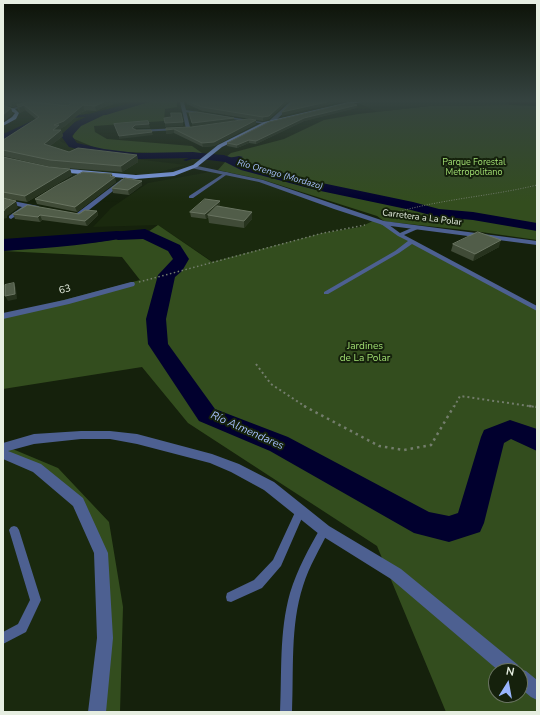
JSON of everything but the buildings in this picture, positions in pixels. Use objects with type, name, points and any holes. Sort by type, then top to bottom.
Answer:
[{"type":"main road","points":[[51,170],[129,176],[167,175],[195,166],[215,150],[243,135]]},
{"type":"street","name":"Carretera a La Polar","points":[[195,166],[261,181],[383,224],[418,227],[537,243]]},
{"type":"street","points":[[72,179],[83,173]]},
{"type":"street","points":[[66,214],[78,216],[129,176]]},
{"type":"street","points":[[11,217],[38,199]]},
{"type":"street","points":[[3,201],[47,210]]},
{"type":"street","name":"63","points":[[3,316],[66,302],[131,284]]},
{"type":"street","points":[[3,448],[34,439],[81,435],[110,435],[137,439],[212,459],[235,468],[269,486],[324,530],[396,574],[502,663]]},
{"type":"street","points":[[3,454],[37,468],[78,502],[101,553],[106,638],[96,712]]},
{"type":"street","points":[[528,684],[537,692]]},
{"type":"lane","points":[[191,197],[227,173]]},
{"type":"lane","points":[[383,224],[400,235],[537,309]]},
{"type":"lane","points":[[400,235],[418,227]]},
{"type":"lane","points":[[326,293],[397,252],[412,241]]},
{"type":"lane","points":[[231,598],[258,584],[277,563],[300,511]]},
{"type":"lane","points":[[3,638],[22,628],[36,600],[14,530]]},
{"type":"lane","points":[[286,712],[290,626],[295,595],[305,566],[324,530]]},
{"type":"path","points":[[399,211],[427,204],[516,191],[537,185]]},
{"type":"path","points":[[149,279],[323,233],[360,227],[375,220]]},
{"type":"path","points":[[256,364],[271,384],[304,406],[380,446],[404,450],[431,445],[460,396],[537,407]]},
{"type":"shaded area","points":[[3,135],[16,135],[3,140]]},
{"type":"shaded area","points":[[20,135],[63,135],[60,141],[85,153],[186,165],[148,175],[37,165],[3,155],[3,142]]},
{"type":"shaded area","points":[[192,153],[224,155],[229,158],[239,156],[243,157],[238,160],[238,163],[216,159],[192,159],[186,161],[183,160],[192,157],[178,156],[179,154]]},
{"type":"shaded area","points":[[215,171],[261,181],[375,220],[360,227],[213,262],[158,225],[93,227],[111,208],[148,183]]},
{"type":"shaded area","points":[[117,231],[145,234],[75,245],[3,251],[3,239]]},
{"type":"shaded area","points":[[3,454],[37,468],[78,502],[101,553],[97,712],[3,712]]},
{"type":"green space","points":[[73,135],[101,135],[107,139],[192,146],[202,153],[175,154],[103,151],[72,138]]},
{"type":"green space","name":"Parque Forestal Metropolitano","points":[[292,135],[537,135],[537,240],[384,221],[377,216],[264,180],[218,170],[226,161],[238,163],[237,157],[226,157],[231,153],[284,139]]},
{"type":"green space","name":"Jardines de La Polar","points":[[375,220],[537,309],[537,712],[446,712],[377,546],[188,423],[142,367],[3,389],[3,316],[140,280],[122,257],[3,251],[98,242],[145,234],[158,225],[212,262],[323,233],[360,227]]},
{"type":"green space","points":[[3,445],[58,468],[109,522],[123,607],[120,712],[97,712],[101,553],[78,502],[37,468],[3,454]]},
{"type":"waterway","name":"Río Orengo (Mordazo)","points":[[67,135],[73,145],[104,152],[136,156],[193,155],[227,159],[245,167],[321,187],[413,206],[438,213],[473,216],[537,227]]},
{"type":"waterway","name":"Río Almendares","points":[[118,235],[145,234],[174,248],[181,259],[176,267],[167,275],[156,319],[158,344],[207,415],[279,444],[424,524],[449,529],[470,523],[493,437],[510,429],[528,435],[537,441]]}]
